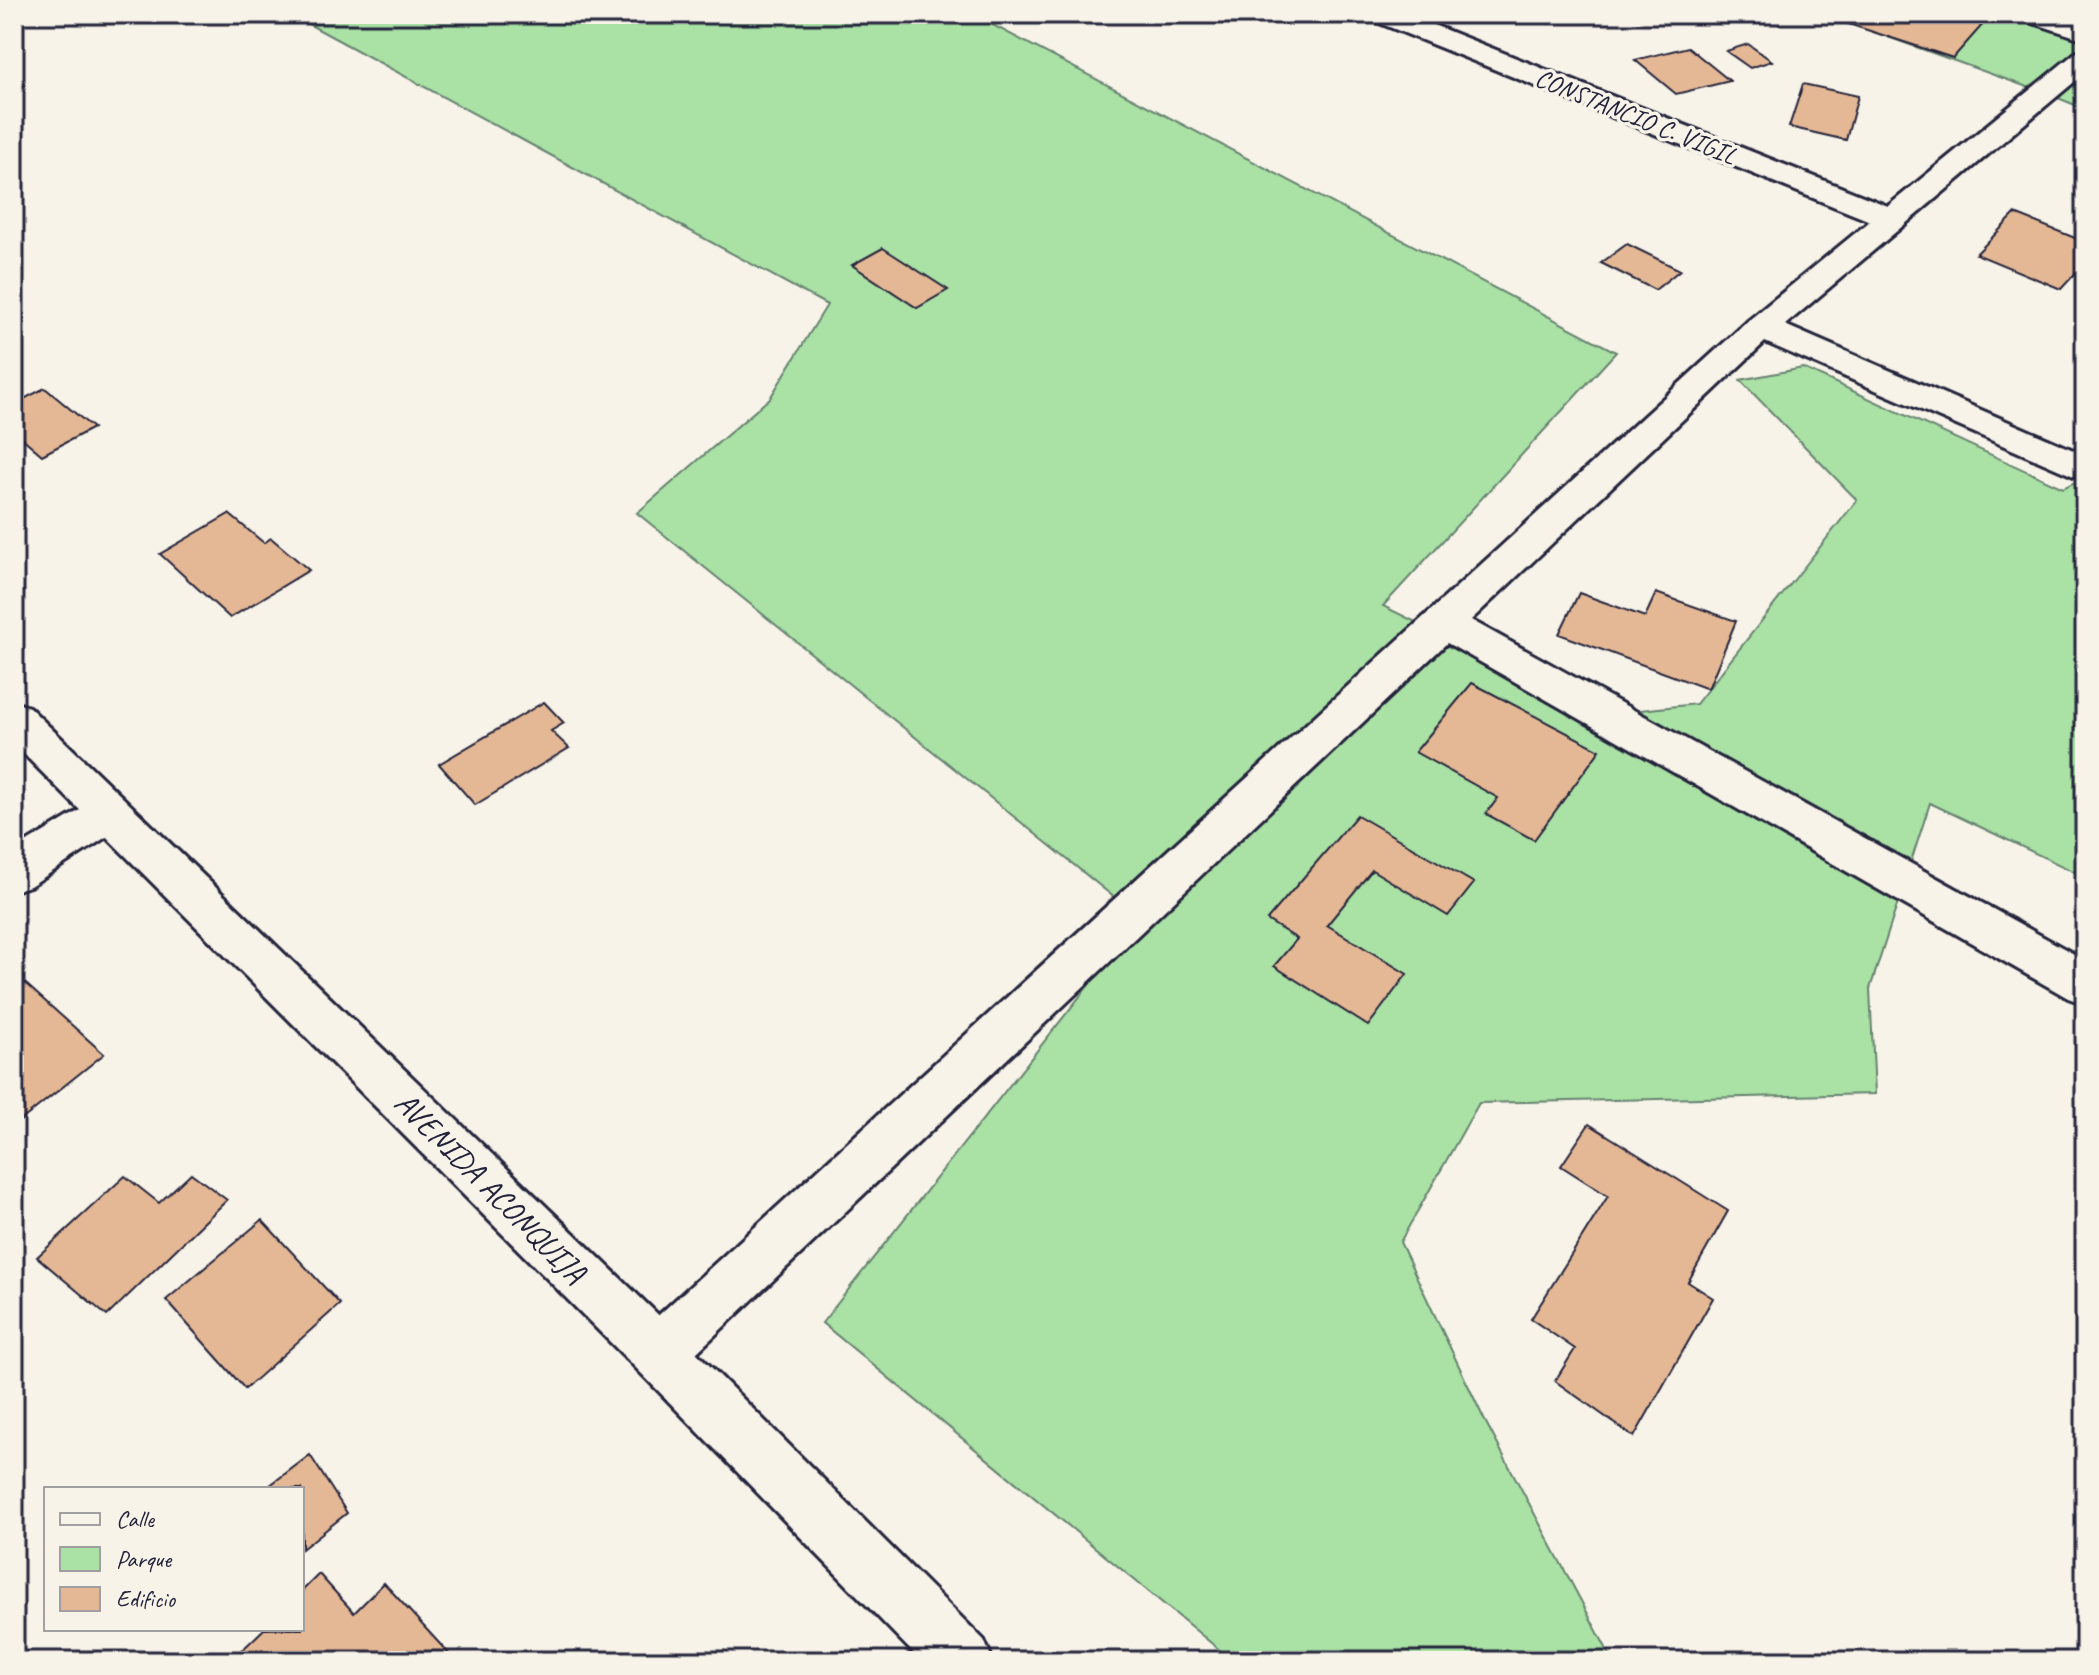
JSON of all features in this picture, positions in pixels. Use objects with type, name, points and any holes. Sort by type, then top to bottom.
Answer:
[{"type":"street","name":"CONSTANCIO C. VIGIL","points":[[1382,14],[1890,218]]},
{"type":"street","points":[[2034,14],[2085,32]]},
{"type":"street","points":[[658,1352],[1761,327],[2085,59]]},
{"type":"street","points":[[1761,327],[2085,469]]},
{"type":"street","points":[[1442,622],[2085,984]]},
{"type":"street","name":"AVENIDA ACONQUIJA","points":[[14,718],[658,1352],[963,1661]]},
{"type":"street","points":[[14,873],[110,813]]},
{"type":"green space","points":[[290,14],[972,14],[1616,352],[1383,606],[1603,714],[1696,704],[1857,500],[1740,380],[1803,368],[2063,488],[2085,477],[2085,877],[1930,803],[1870,989],[1875,1094],[1479,1103],[1400,1242],[1484,1419],[1613,1661],[1233,1661],[822,1323],[1141,919],[637,513],[770,398],[827,305]]},
{"type":"green space","points":[[1824,14],[2085,14],[2085,109],[2058,98]]},
{"type":"building","points":[[1818,14],[1992,14],[1953,58]]},
{"type":"building","points":[[1748,44],[1772,61],[1750,68],[1726,51]]},
{"type":"building","points":[[1688,47],[1730,81],[1676,94],[1635,60]]},
{"type":"building","points":[[1803,84],[1858,96],[1846,140],[1789,127]]},
{"type":"building","points":[[2015,214],[2085,242],[2085,263],[2061,289],[1976,254]]},
{"type":"building","points":[[1627,244],[1680,270],[1655,290],[1601,263]]},
{"type":"building","points":[[883,248],[948,290],[917,308],[852,265]]},
{"type":"building","points":[[45,388],[93,428],[42,455],[14,431],[14,404]]},
{"type":"building","points":[[229,514],[264,543],[271,538],[309,570],[230,618],[160,554]]},
{"type":"building","points":[[1579,593],[1645,617],[1656,593],[1736,621],[1708,689],[1559,634]]},
{"type":"building","points":[[1472,683],[1600,750],[1534,840],[1486,814],[1498,798],[1415,752]]},
{"type":"building","points":[[544,702],[564,723],[551,731],[569,748],[475,805],[439,764]]},
{"type":"building","points":[[1357,815],[1474,883],[1448,916],[1372,870],[1327,925],[1407,974],[1368,1026],[1274,966],[1297,939],[1267,920]]},
{"type":"building","points":[[17,976],[104,1054],[14,1126],[14,978]]},
{"type":"building","points":[[1589,1124],[1728,1211],[1688,1282],[1713,1298],[1634,1437],[1555,1381],[1575,1349],[1531,1319],[1608,1196],[1561,1166]]},
{"type":"building","points":[[191,1173],[227,1200],[107,1316],[37,1257],[125,1176],[159,1203]]},
{"type":"building","points":[[262,1220],[340,1304],[245,1389],[166,1300]]},
{"type":"building","points":[[310,1455],[347,1513],[304,1547],[304,1487],[268,1487]]},
{"type":"building","points":[[319,1574],[354,1613],[384,1583],[450,1655],[444,1661],[246,1661],[239,1653],[262,1631],[304,1631],[304,1589]]}]
